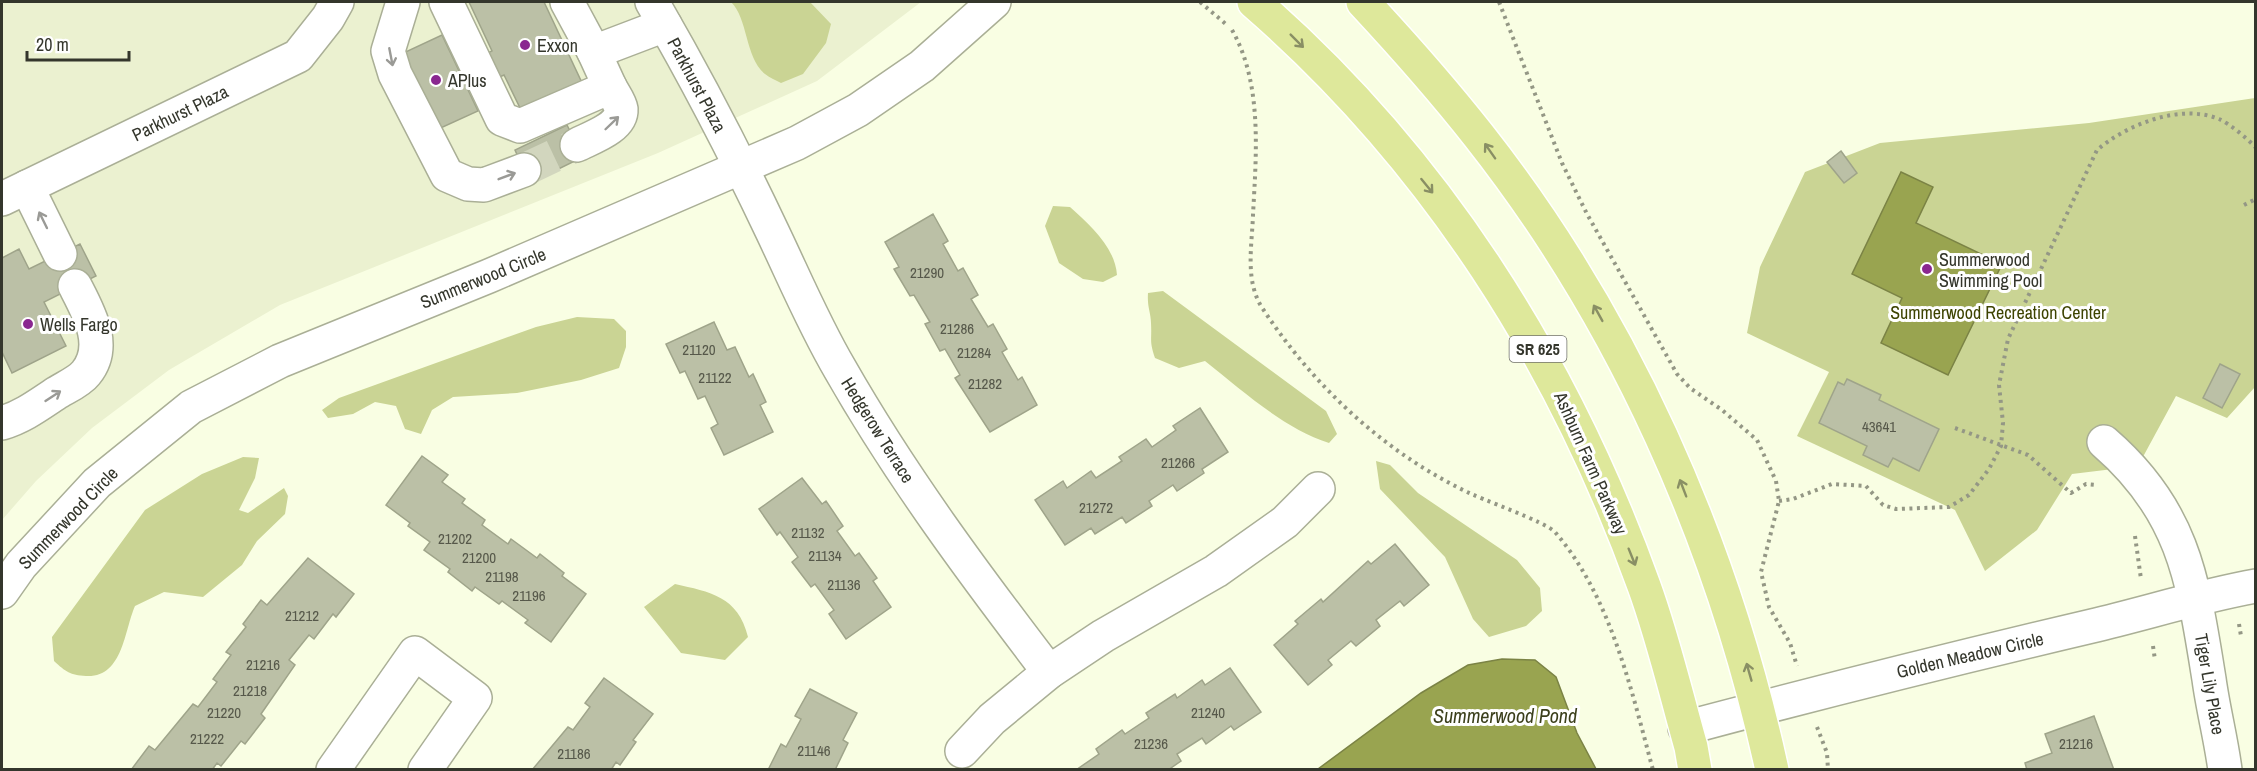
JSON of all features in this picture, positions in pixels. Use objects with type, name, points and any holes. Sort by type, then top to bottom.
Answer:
[{"type":"main road","name":"Ashburn Farm Parkway","points":[[1254,2],[1350,96],[1450,213],[1497,282],[1540,352],[1612,506],[1645,587],[1695,770]]},
{"type":"main road","points":[[1363,2],[1480,137],[1584,289],[1628,367],[1671,456],[1730,609],[1759,708],[1773,770]]},
{"type":"street","name":"Parkhurst Plaza","points":[[14,193],[297,56],[328,18],[337,2]]},
{"type":"street","points":[[403,2],[388,51],[395,74],[447,175],[468,184],[484,185],[524,170]]},
{"type":"street","points":[[446,2],[502,119],[520,126],[610,87]]},
{"type":"street","points":[[567,2],[621,107],[619,118],[611,127],[577,146]]},
{"type":"street","name":"Summerwood Circle","points":[[2,592],[11,560],[96,483],[191,407],[280,361],[489,276],[741,168],[858,110],[922,66],[994,2]]},
{"type":"street","name":"Parkhurst Plaza","points":[[658,13],[741,168]]},
{"type":"street","points":[[594,52],[658,13]]},
{"type":"street","name":"Hedgerow Terrace","points":[[741,168],[795,284],[839,368],[888,449],[961,557],[1049,672]]},
{"type":"street","points":[[14,193],[60,254]]},
{"type":"street","points":[[2,423],[18,418],[85,374],[90,365],[97,341],[89,314],[75,286]]},
{"type":"street","name":"Tiger Lily Place","points":[[2104,442],[2132,465],[2163,508],[2181,547],[2195,598],[2225,770]]},
{"type":"street","points":[[958,763],[992,719],[1049,672],[1103,636],[1216,571],[1285,522],[1318,489]]},
{"type":"street","name":"Golden Meadow Circle","points":[[1685,728],[2195,598],[2256,586]]},
{"type":"street","points":[[333,770],[415,653],[475,698],[425,770]]},
{"type":"path","points":[[1200,2],[1230,27],[1244,52],[1253,98],[1255,178],[1250,274],[1260,303],[1293,350],[1346,410],[1406,458],[1463,490],[1554,530],[1585,578],[1610,630],[1634,700],[1653,770]]},
{"type":"path","points":[[1499,2],[1562,163],[1587,214],[1677,374],[1690,388],[1722,410],[1757,440],[1776,482],[1779,501],[1761,572],[1769,607],[1790,643],[1827,753],[1828,770]]},
{"type":"path","points":[[1779,501],[1832,484],[1866,486],[1883,505],[1896,509],[1949,507],[1969,495],[1989,469],[2001,446],[2003,423],[1999,385],[2008,339],[2097,150],[2112,138],[2162,117],[2192,115],[2219,119],[2256,148]]},
{"type":"path","points":[[2244,206],[2256,199]]},
{"type":"path","points":[[1955,428],[2028,455],[2071,492],[2086,484],[2106,489]]},
{"type":"path","points":[[2135,530],[2139,569],[2155,660]]},
{"type":"shaded area","points":[[2,2],[921,2],[817,81],[658,153],[280,305],[169,370],[92,428],[36,481],[2,520]]},
{"type":"green space","points":[[731,2],[810,2],[831,24],[826,43],[803,74],[781,83],[758,67],[741,18]]},
{"type":"green space","name":"Summerwood Recreation Center","points":[[2255,98],[2255,387],[2227,418],[2176,396],[2138,466],[2072,474],[2037,530],[1985,571],[1955,510],[1797,436],[1829,372],[1747,333],[1760,267],[1805,172],[1880,143],[2089,123]]},
{"type":"green space","points":[[1053,206],[1070,207],[1093,229],[1112,255],[1117,275],[1103,282],[1083,279],[1059,263],[1045,226]]},
{"type":"green space","points":[[1163,291],[1326,411],[1337,434],[1329,443],[1296,428],[1264,408],[1205,361],[1179,368],[1155,358],[1151,344],[1148,293]]},
{"type":"green space","points":[[577,317],[614,319],[626,331],[626,347],[619,368],[581,380],[517,393],[453,397],[432,410],[421,434],[405,429],[396,406],[375,402],[353,414],[328,418],[322,410],[339,398],[536,327]]},
{"type":"green space","points":[[243,457],[259,458],[255,478],[239,510],[248,513],[284,488],[288,496],[285,514],[257,541],[242,565],[203,597],[164,592],[135,606],[115,661],[98,675],[72,674],[54,661],[52,637],[145,510],[202,474]]},
{"type":"green space","points":[[1376,461],[1390,465],[1418,493],[1517,560],[1540,588],[1542,611],[1526,626],[1489,637],[1473,619],[1445,557],[1380,489]]},
{"type":"green space","points":[[675,584],[711,593],[730,604],[737,613],[748,637],[725,660],[681,653],[644,607]]},
{"type":"water","name":"Summerwood Swimming Pool","points":[[1901,172],[1933,187],[1916,223],[2002,264],[1948,375],[1881,343],[1902,298],[1852,274]]},
{"type":"water","name":"Summerwood Pond","points":[[1502,659],[1535,660],[1556,677],[1577,733],[1596,769],[1318,769],[1421,693],[1468,665]]},
{"type":"building","points":[[469,2],[544,2],[583,85],[523,114],[504,75],[468,91],[457,68],[492,51]]},
{"type":"building","name":"APlus","points":[[442,35],[478,111],[434,131],[399,55]]},
{"type":"building","points":[[567,125],[583,157],[530,183],[515,150]]},
{"type":"building","points":[[1841,151],[1857,173],[1844,183],[1827,162]]},
{"type":"building","points":[[933,214],[948,241],[943,244],[958,271],[963,268],[978,295],[971,299],[988,327],[993,324],[1007,349],[1002,352],[1018,380],[1022,377],[1037,405],[990,432],[955,378],[960,375],[945,349],[940,351],[925,324],[930,322],[914,295],[910,296],[894,269],[899,267],[885,242]]},
{"type":"building","name":"Wells Fargo","points":[[80,244],[96,276],[44,302],[66,346],[12,373],[2,352],[2,258],[19,249],[29,269]]},
{"type":"building","points":[[714,322],[727,350],[735,347],[749,377],[753,374],[766,402],[760,405],[773,432],[724,455],[711,428],[718,424],[705,396],[698,399],[685,371],[680,373],[666,344]]},
{"type":"building","points":[[2220,364],[2240,374],[2222,408],[2203,398]]},
{"type":"building","points":[[1847,379],[1881,395],[1879,400],[1939,429],[1919,471],[1893,458],[1888,467],[1863,455],[1867,446],[1819,423],[1838,382],[1844,385]]},
{"type":"building","points":[[1200,408],[1228,452],[1202,469],[1204,473],[1177,491],[1173,485],[1149,501],[1152,506],[1126,523],[1122,517],[1095,534],[1091,528],[1065,545],[1035,500],[1063,481],[1067,488],[1091,471],[1096,478],[1122,461],[1119,457],[1146,439],[1152,447],[1176,430],[1173,426]]},
{"type":"building","points":[[422,456],[448,475],[442,482],[465,499],[462,503],[485,520],[482,525],[508,544],[511,539],[537,558],[540,554],[564,573],[562,576],[586,594],[551,642],[525,623],[528,620],[502,601],[499,604],[475,587],[472,591],[448,572],[450,569],[424,550],[430,542],[408,526],[410,523],[386,505]]},
{"type":"building","points":[[802,478],[822,504],[826,501],[843,526],[837,531],[855,556],[859,553],[877,578],[873,581],[891,607],[846,639],[829,614],[834,610],[815,584],[811,587],[792,562],[798,557],[780,532],[777,535],[759,509]]},
{"type":"building","points":[[1395,544],[1429,585],[1404,606],[1400,601],[1376,620],[1380,626],[1356,646],[1351,641],[1328,660],[1332,665],[1308,685],[1274,645],[1298,624],[1295,621],[1321,599],[1323,602],[1368,561],[1371,564]]},
{"type":"building","points":[[308,558],[354,594],[336,617],[333,614],[314,639],[309,635],[289,660],[295,665],[261,714],[265,718],[245,744],[241,741],[221,766],[217,763],[212,770],[131,770],[149,746],[155,750],[193,704],[198,707],[217,682],[213,679],[231,655],[226,652],[246,627],[243,624],[261,600],[267,605]]},
{"type":"building","points":[[1230,668],[1261,712],[1234,730],[1231,726],[1206,744],[1202,738],[1177,754],[1181,761],[1168,770],[1076,770],[1099,754],[1096,749],[1122,730],[1125,734],[1149,718],[1146,713],[1175,694],[1177,698],[1202,680],[1205,685]]},
{"type":"building","points":[[604,678],[653,714],[633,740],[636,742],[620,765],[616,762],[611,770],[532,770],[568,727],[573,730],[590,707],[585,703]]},
{"type":"building","points":[[810,689],[857,713],[843,740],[848,743],[835,770],[768,770],[781,744],[786,747],[801,719],[795,716]]},
{"type":"building","points":[[2094,716],[2114,770],[2027,770],[2025,763],[2052,753],[2045,734]]},
{"type":"tunnel","points":[[524,170],[577,145]]},
{"type":"place","name":"Exxon","points":[[525,45]]},
{"type":"place","name":"APlus","points":[[436,80]]},
{"type":"place","name":"Summerwood Swimming Pool","points":[[1927,269]]},
{"type":"place","name":"Wells Fargo","points":[[28,324]]}]
